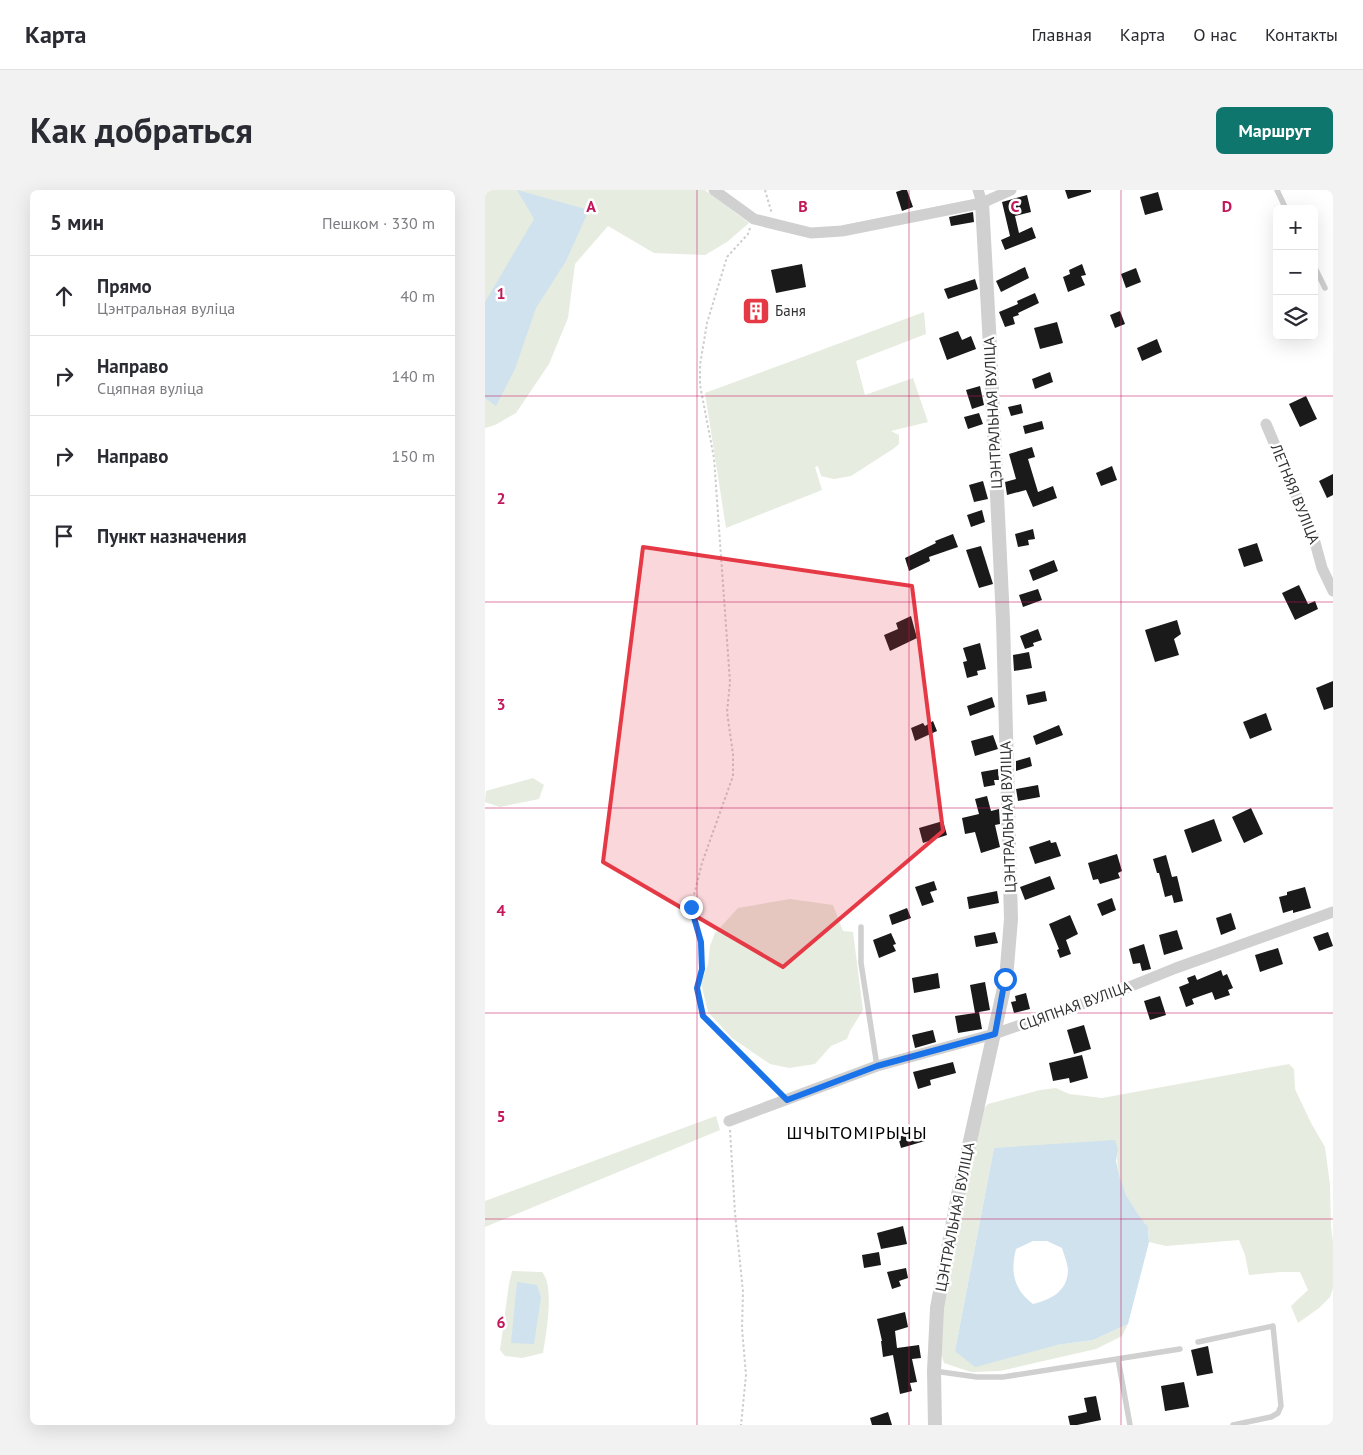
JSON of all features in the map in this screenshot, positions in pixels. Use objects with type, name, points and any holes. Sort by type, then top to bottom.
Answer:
[{"type":"street","points":[[713,190],[754,219],[775,226],[811,233],[842,231],[1011,190]]},
{"type":"street","name":"ЦЭНТРАЛЬНАЯ ВУЛІЦА","points":[[935,1425],[934,1372],[937,1308],[978,1099],[995,1034],[1005,979],[1011,919],[1003,610],[990,347],[980,196]]},
{"type":"street","name":"ЛЕТНЯЯ ВУЛІЦА","points":[[1266,424],[1313,535],[1322,568],[1333,591]]},
{"type":"street","name":"СЦЯПНАЯ ВУЛІЦА","points":[[729,1121],[877,1066],[995,1034],[1114,993],[1176,968],[1333,912]]},
{"type":"lane","points":[[1277,190],[1284,205]]},
{"type":"lane","points":[[1318,274],[1325,288]]},
{"type":"lane","points":[[861,927],[861,963],[877,1066]]},
{"type":"lane","points":[[1199,1342],[1273,1326],[1281,1406],[1278,1413],[1271,1417],[1233,1425]]},
{"type":"lane","points":[[934,1372],[977,1377],[1003,1377],[1180,1349]]},
{"type":"lane","points":[[1118,1359],[1130,1425]]},
{"type":"path","points":[[765,190],[775,226]]},
{"type":"path","points":[[754,219],[748,234],[727,257],[707,323],[700,365],[700,385],[714,458],[730,682],[727,712],[733,754],[733,776],[702,863],[691,907],[701,942],[702,969],[697,988],[703,1016],[787,1100]]},
{"type":"path","points":[[729,1121],[743,1292],[742,1328],[746,1375],[741,1425]]},
{"type":"highlighted area","points":[[643,547],[912,586],[943,831],[783,967],[603,862]]},
{"type":"shaded area","points":[[485,190],[705,190],[749,223],[727,242],[705,255],[654,253],[608,226],[575,264],[568,318],[549,364],[516,413],[495,425],[485,428]]},
{"type":"shaded area","points":[[924,312],[926,334],[856,361],[865,395],[913,378],[928,422],[891,431],[899,435],[899,444],[851,476],[834,479],[821,476],[818,466],[815,467],[822,490],[726,528],[705,393]]},
{"type":"shaded area","points":[[533,778],[544,785],[539,799],[500,807],[485,802],[486,791]]},
{"type":"shaded area","points":[[790,899],[833,905],[843,931],[853,932],[863,1010],[847,1039],[831,1046],[815,1064],[789,1068],[770,1064],[732,1038],[708,1012],[701,983],[708,964],[710,946],[715,933],[738,908]]},
{"type":"shaded area","points":[[1289,1064],[1294,1069],[1295,1089],[1325,1147],[1330,1185],[1333,1288],[1330,1297],[1319,1308],[1298,1323],[1291,1306],[1308,1290],[1300,1272],[1249,1275],[1245,1255],[1239,1240],[1166,1246],[1149,1242],[1147,1226],[1137,1214],[1121,1184],[1117,1158],[1118,1150],[994,1148],[955,1351],[1057,1345],[1093,1340],[1128,1324],[1122,1336],[1096,1349],[1000,1371],[971,1372],[944,1363],[941,1353],[942,1313],[981,1112],[988,1104],[1040,1090],[1056,1088],[1069,1094],[1102,1098]]},
{"type":"shaded area","points":[[716,1116],[720,1130],[485,1227],[485,1201]]},
{"type":"shaded area","points":[[512,1271],[542,1272],[546,1279],[549,1311],[543,1353],[522,1358],[505,1356],[500,1350]]},
{"type":"water","points":[[517,190],[589,210],[566,261],[536,308],[515,369],[496,406],[485,398],[485,302],[534,219]]},
{"type":"water","points":[[1115,1140],[1118,1150],[1116,1161],[1126,1195],[1148,1227],[1149,1242],[1128,1324],[1093,1340],[1057,1345],[975,1367],[955,1351],[994,1148]],"holes":[[[1033,1241],[1047,1241],[1062,1248],[1067,1262],[1067,1278],[1057,1294],[1033,1304],[1021,1293],[1015,1280],[1014,1257],[1016,1249]]]},
{"type":"water","points":[[517,1282],[537,1285],[541,1297],[534,1344],[511,1343]]},
{"type":"building","points":[[907,190],[913,207],[902,211],[896,192]]},
{"type":"building","points":[[1065,190],[1091,190],[1091,192],[1068,199]]},
{"type":"building","points":[[1158,192],[1163,210],[1145,215],[1140,197]]},
{"type":"building","points":[[1027,195],[1031,212],[1015,216],[1019,233],[1032,227],[1036,238],[1005,250],[1001,240],[1010,236],[1002,202]]},
{"type":"building","points":[[973,212],[974,222],[951,226],[949,217]]},
{"type":"building","points":[[802,264],[806,287],[776,293],[771,270]]},
{"type":"building","points":[[1082,264],[1086,275],[1081,276],[1085,285],[1068,292],[1063,277],[1070,274],[1069,270]]},
{"type":"building","points":[[1025,267],[1029,278],[1001,292],[996,281]]},
{"type":"building","points":[[1136,268],[1141,282],[1126,288],[1121,274]]},
{"type":"building","points":[[975,279],[978,289],[948,299],[944,289]]},
{"type":"building","points":[[1035,293],[1039,303],[1018,313],[1019,315],[1013,317],[1015,324],[1005,327],[999,312],[1018,304],[1017,301]]},
{"type":"building","name":"Баня","points":[[765,302],[768,316],[748,322],[745,307]]},
{"type":"building","points":[[1120,311],[1125,324],[1115,328],[1110,315]]},
{"type":"building","points":[[1057,322],[1063,343],[1040,349],[1034,328]]},
{"type":"building","points":[[958,331],[962,340],[971,336],[976,349],[947,360],[939,338]]},
{"type":"building","points":[[1157,339],[1162,352],[1142,361],[1137,348]]},
{"type":"building","points":[[1050,372],[1053,382],[1035,389],[1032,379]]},
{"type":"building","points":[[980,386],[984,405],[972,409],[966,390]]},
{"type":"building","points":[[1306,396],[1317,419],[1300,427],[1289,404]]},
{"type":"building","points":[[1021,404],[1023,413],[1011,416],[1008,407]]},
{"type":"building","points":[[979,413],[983,424],[968,429],[964,417]]},
{"type":"building","points":[[1042,421],[1044,429],[1025,434],[1023,426]]},
{"type":"building","points":[[1032,447],[1035,457],[1028,459],[1038,492],[1053,486],[1057,498],[1033,507],[1026,490],[1007,495],[1005,482],[1016,479],[1009,454]]},
{"type":"building","points":[[1112,466],[1117,480],[1101,486],[1096,473]]},
{"type":"building","points":[[1333,474],[1333,495],[1327,498],[1319,481]]},
{"type":"building","points":[[983,481],[988,499],[974,502],[969,485]]},
{"type":"building","points":[[982,510],[985,522],[971,527],[967,515]]},
{"type":"building","points":[[1033,529],[1035,539],[1028,540],[1029,545],[1018,547],[1015,534]]},
{"type":"building","points":[[953,534],[958,547],[929,557],[930,561],[909,571],[905,558],[936,543],[935,541]]},
{"type":"building","points":[[1257,543],[1263,561],[1244,567],[1238,549]]},
{"type":"building","points":[[981,546],[993,584],[979,588],[966,550]]},
{"type":"building","points":[[1054,560],[1058,571],[1033,581],[1029,570]]},
{"type":"building","points":[[1299,585],[1308,604],[1315,601],[1318,609],[1295,620],[1282,593]]},
{"type":"building","points":[[1038,589],[1042,600],[1023,607],[1019,595]]},
{"type":"building","points":[[911,616],[917,638],[890,651],[884,635],[898,629],[896,623]]},
{"type":"building","points":[[1177,620],[1181,634],[1174,639],[1179,655],[1155,662],[1145,630]]},
{"type":"building","points":[[1038,629],[1042,640],[1033,643],[1034,646],[1025,649],[1020,636]]},
{"type":"building","points":[[980,643],[986,669],[977,671],[978,675],[967,678],[963,662],[967,661],[963,648]]},
{"type":"building","points":[[1029,652],[1032,668],[1014,671],[1013,655]]},
{"type":"building","points":[[1333,681],[1333,707],[1324,710],[1316,688]]},
{"type":"building","points":[[1045,691],[1047,701],[1028,705],[1026,695]]},
{"type":"building","points":[[992,697],[995,707],[970,716],[967,706]]},
{"type":"building","points":[[1266,713],[1272,730],[1250,739],[1243,722]]},
{"type":"building","points":[[933,721],[937,731],[915,741],[911,728],[923,723],[925,726]]},
{"type":"building","points":[[1059,725],[1063,735],[1036,745],[1033,736]]},
{"type":"building","points":[[993,735],[998,749],[975,756],[971,741]]},
{"type":"building","points":[[1030,757],[1032,766],[1016,771],[1016,761]]},
{"type":"building","points":[[998,769],[999,780],[994,780],[995,785],[984,787],[981,772]]},
{"type":"building","points":[[1038,785],[1040,797],[1018,801],[1016,789]]},
{"type":"building","points":[[987,796],[991,811],[999,809],[1000,824],[995,825],[1000,847],[981,853],[975,832],[965,834],[962,818],[979,814],[975,799]]},
{"type":"building","points":[[1251,808],[1263,834],[1244,843],[1232,817]]},
{"type":"building","points":[[1214,819],[1222,841],[1192,853],[1184,830]]},
{"type":"building","points":[[943,821],[947,835],[923,843],[919,828]]},
{"type":"building","points":[[1050,840],[1051,843],[1056,842],[1061,856],[1035,864],[1029,847]]},
{"type":"building","points":[[1117,854],[1122,871],[1118,873],[1120,878],[1100,884],[1098,879],[1093,880],[1088,863]]},
{"type":"building","points":[[1166,855],[1172,877],[1177,876],[1183,901],[1174,903],[1172,895],[1165,897],[1159,873],[1157,873],[1153,859]]},
{"type":"building","points":[[1050,876],[1055,889],[1025,900],[1020,887]]},
{"type":"building","points":[[934,881],[937,890],[930,892],[934,902],[922,906],[915,887]]},
{"type":"building","points":[[1305,887],[1311,908],[1293,913],[1293,910],[1283,913],[1279,897],[1287,895],[1287,892]]},
{"type":"building","points":[[997,891],[999,903],[969,909],[967,897]]},
{"type":"building","points":[[1112,898],[1116,910],[1102,916],[1097,904]]},
{"type":"building","points":[[907,908],[911,918],[892,925],[889,915]]},
{"type":"building","points":[[1231,913],[1236,929],[1221,935],[1216,918]]},
{"type":"building","points":[[1070,915],[1078,934],[1066,940],[1071,954],[1060,958],[1057,950],[1059,949],[1049,924]]},
{"type":"building","points":[[1177,930],[1183,949],[1164,955],[1159,935]]},
{"type":"building","points":[[995,932],[998,943],[976,947],[974,936]]},
{"type":"building","points":[[1328,932],[1333,946],[1319,951],[1313,937]]},
{"type":"building","points":[[891,933],[896,944],[893,945],[896,951],[879,958],[873,940]]},
{"type":"building","points":[[1144,944],[1151,969],[1142,971],[1140,963],[1133,964],[1129,949]]},
{"type":"building","points":[[1278,948],[1283,964],[1260,972],[1255,955]]},
{"type":"building","points":[[1221,970],[1223,976],[1227,974],[1233,988],[1228,990],[1230,995],[1215,1000],[1212,992],[1192,999],[1194,1004],[1186,1007],[1179,987],[1189,983],[1187,978],[1195,975],[1197,980]]},
{"type":"building","points":[[938,973],[940,988],[914,993],[912,978]]},
{"type":"building","points":[[985,982],[990,1010],[979,1012],[982,1029],[958,1033],[955,1016],[975,1013],[970,985]]},
{"type":"building","points":[[1026,993],[1030,1009],[1014,1013],[1011,1002],[1016,1001],[1015,996]]},
{"type":"building","points":[[1160,996],[1166,1015],[1150,1020],[1144,1001]]},
{"type":"building","points":[[1084,1025],[1091,1049],[1074,1054],[1067,1030]]},
{"type":"building","points":[[933,1030],[936,1042],[915,1048],[912,1035]]},
{"type":"building","points":[[1082,1055],[1088,1078],[1070,1083],[1069,1078],[1053,1081],[1049,1063]]},
{"type":"building","points":[[953,1062],[956,1073],[930,1080],[931,1085],[918,1089],[913,1072]]},
{"type":"building","points":[[922,1130],[925,1141],[901,1148],[898,1137]]},
{"type":"building","points":[[903,1226],[907,1244],[881,1249],[877,1233]]},
{"type":"building","points":[[879,1252],[881,1265],[864,1268],[862,1255]]},
{"type":"building","points":[[906,1268],[908,1278],[899,1281],[901,1286],[892,1289],[887,1272]]},
{"type":"building","points":[[905,1312],[908,1327],[895,1331],[897,1348],[919,1345],[921,1358],[912,1359],[917,1382],[910,1383],[912,1391],[900,1394],[893,1355],[883,1357],[882,1341],[877,1319]]},
{"type":"building","points":[[1208,1346],[1213,1373],[1197,1376],[1191,1350]]},
{"type":"building","points":[[1184,1382],[1189,1407],[1165,1411],[1161,1386]]},
{"type":"building","points":[[1096,1396],[1101,1420],[1070,1425],[1068,1416],[1087,1412],[1084,1398]]},
{"type":"building","points":[[888,1412],[892,1425],[872,1425],[870,1418]]},
{"type":"place","name":"Баня","points":[[756,311]]},
{"type":"district","name":"ШЧЫТОМІРЫЧЫ","points":[[857,1133]]},
{"type":"route","points":[[691,907],[701,942],[702,969],[697,988],[703,1016],[787,1100],[877,1066],[995,1034],[1005,979]]}]
